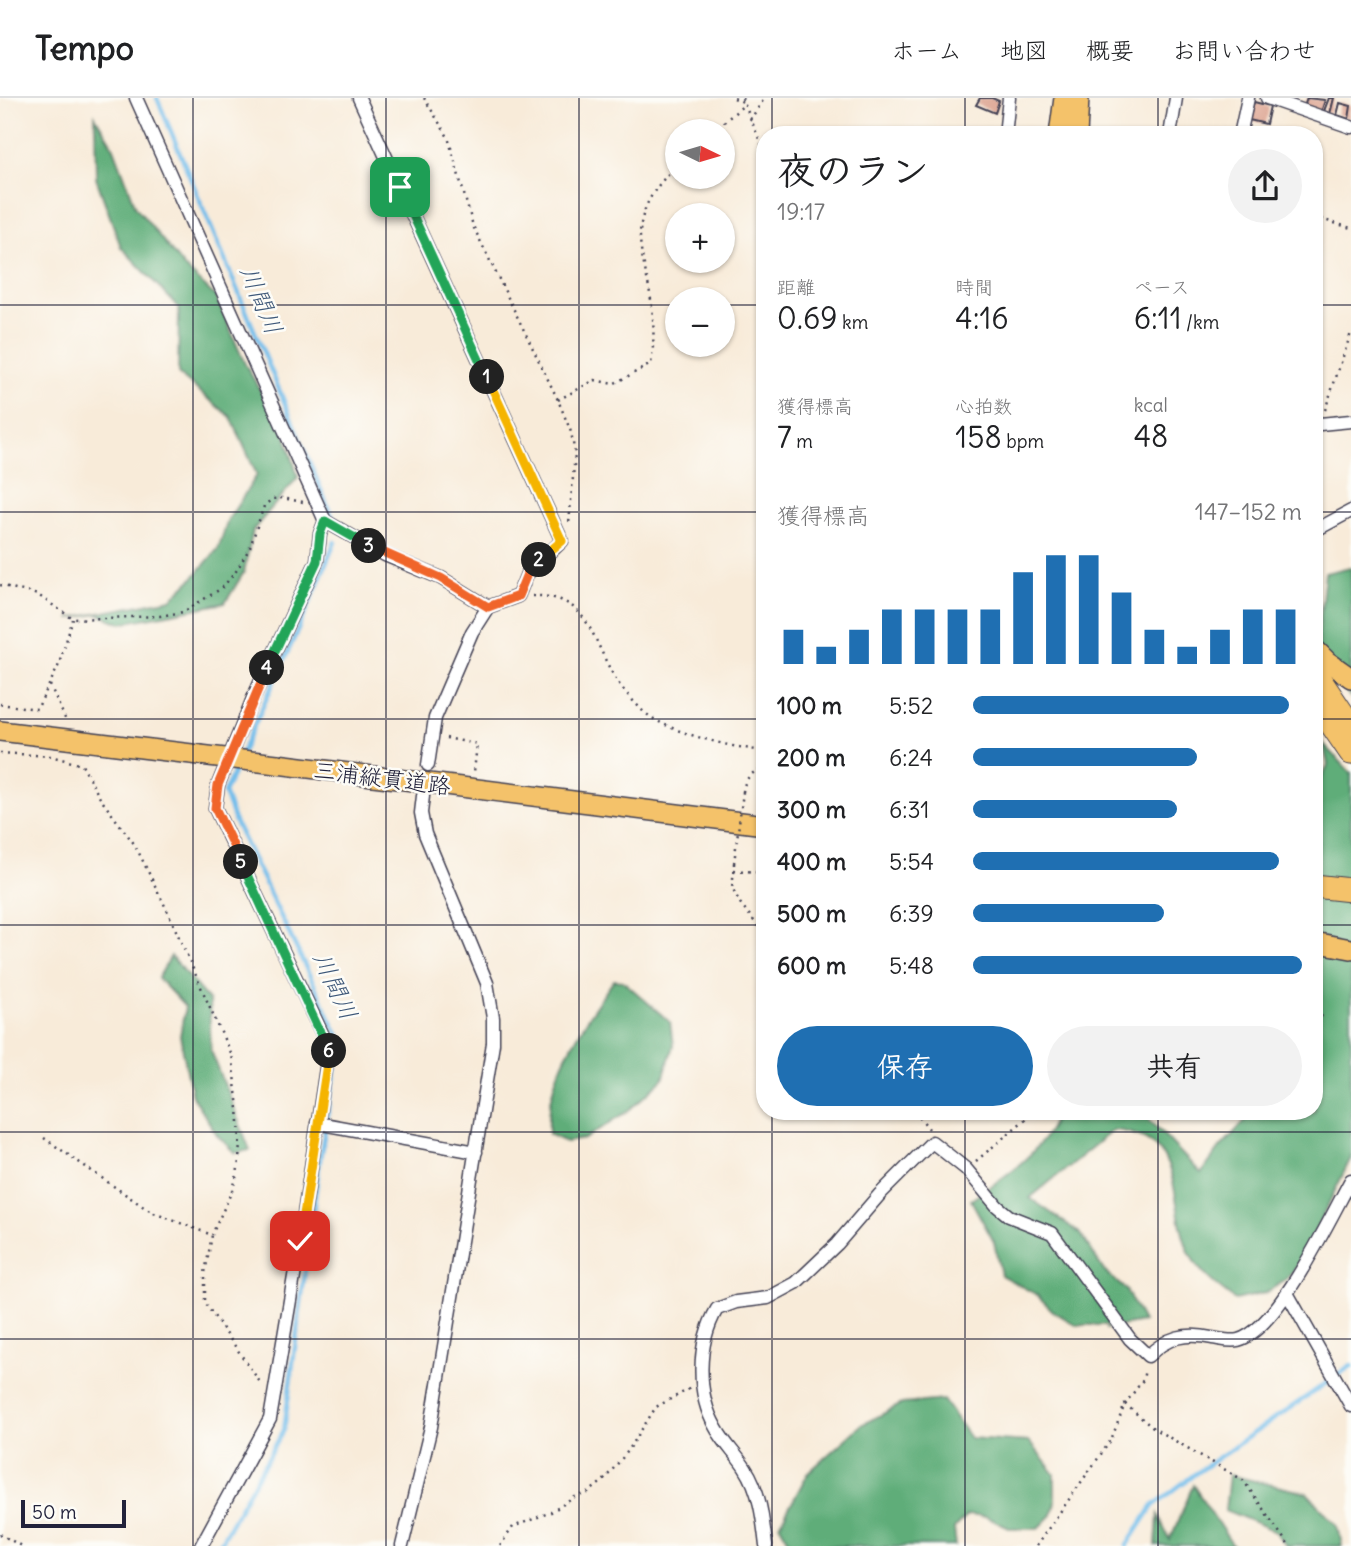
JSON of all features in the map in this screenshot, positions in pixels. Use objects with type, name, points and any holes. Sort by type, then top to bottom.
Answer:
[{"type":"highway","points":[[1323,684],[1351,726]]},
{"type":"highway","points":[[1323,712],[1351,753]]},
{"type":"highway","points":[[1323,887],[1351,890]]},
{"type":"highway","points":[[1323,896],[1351,899]]},
{"type":"main road","points":[[1060,126],[1064,98]]},
{"type":"main road","points":[[1077,126],[1079,98]]},
{"type":"main road","points":[[1323,657],[1351,678]]},
{"type":"main road","name":"三浦縦貫道路","points":[[0,731],[756,826]]},
{"type":"main road","points":[[701,818],[756,817]]},
{"type":"main road","points":[[1323,944],[1351,949]]},
{"type":"street","points":[[136,98],[325,521],[385,555],[441,578],[488,607]]},
{"type":"street","points":[[359,98],[562,541],[527,574],[518,596],[488,607],[472,632],[435,718],[428,765]]},
{"type":"street","points":[[1006,126],[1009,98]]},
{"type":"street","points":[[1171,126],[1176,98]]},
{"type":"street","points":[[1242,126],[1248,98]]},
{"type":"street","points":[[1267,98],[1288,102],[1351,127]]},
{"type":"street","points":[[1323,422],[1351,421]]},
{"type":"street","points":[[1323,526],[1351,511]]},
{"type":"street","points":[[201,1546],[270,1419],[329,1048],[215,808],[218,785],[254,696],[317,561],[320,534],[325,521]]},
{"type":"street","points":[[402,1546],[431,1427],[476,1152],[492,1043],[493,1018],[487,983],[425,834],[421,813],[423,796]]},
{"type":"street","points":[[319,1123],[476,1152]]},
{"type":"street","points":[[766,1546],[755,1488],[745,1468],[715,1426],[701,1385],[709,1322],[717,1309],[736,1302],[768,1298],[796,1283],[837,1244],[880,1194],[932,1142],[966,1169],[1009,1216],[1052,1233],[1130,1339],[1148,1356],[1161,1344],[1188,1335],[1238,1341],[1266,1322],[1287,1293],[1351,1180]]},
{"type":"street","points":[[1287,1293],[1351,1406]]},
{"type":"path","points":[[424,98],[448,137],[472,226],[558,400],[571,432],[575,454],[570,519],[568,532],[562,541]]},
{"type":"path","points":[[734,98],[743,102],[756,133]]},
{"type":"path","points":[[750,120],[764,99]]},
{"type":"path","points":[[725,119],[743,102]]},
{"type":"path","points":[[558,400],[594,380],[613,384],[651,364],[655,336],[650,290],[640,245],[641,220],[652,193],[665,178]]},
{"type":"path","points":[[1323,219],[1351,228]]},
{"type":"path","points":[[1323,406],[1351,333]]},
{"type":"path","points":[[0,585],[38,595],[73,619],[160,616],[183,612],[222,587],[237,570],[250,547],[264,506],[272,499],[317,504]]},
{"type":"path","points":[[518,596],[556,597],[576,609],[619,684],[643,711],[674,728],[730,746],[756,749]]},
{"type":"path","points":[[0,704],[37,709],[62,656],[73,619]]},
{"type":"path","points":[[50,685],[68,725]]},
{"type":"path","points":[[432,735],[477,744],[474,775]]},
{"type":"path","points":[[0,753],[51,756],[82,765],[100,798],[135,845],[231,1055],[238,1113],[239,1161],[234,1186],[212,1235],[205,1273],[205,1303],[272,1400]]},
{"type":"path","points":[[756,772],[747,780],[743,792],[732,887],[740,903],[756,923]]},
{"type":"path","points":[[734,870],[756,872]]},
{"type":"path","points":[[922,1120],[931,1132],[932,1142]]},
{"type":"path","points":[[966,1169],[1024,1120]]},
{"type":"path","points":[[44,1138],[151,1212],[212,1235]]},
{"type":"path","points":[[1036,1546],[1111,1440],[1125,1404],[1143,1380],[1148,1356]]},
{"type":"path","points":[[500,1546],[513,1527],[588,1493],[604,1480],[628,1451],[656,1407],[690,1388],[701,1385]]},
{"type":"path","points":[[1125,1404],[1153,1428],[1242,1480],[1289,1546]]},
{"type":"path","points":[[0,1534],[21,1546]]},
{"type":"green space","points":[[95,116],[114,148],[136,207],[184,267],[216,297],[245,364],[285,433],[298,477],[253,530],[244,572],[225,603],[122,623],[97,614],[69,619],[171,599],[218,549],[228,520],[257,475],[231,417],[178,374],[179,308],[121,247],[96,178]]},
{"type":"green space","points":[[1351,568],[1351,698],[1323,664],[1325,573]]},
{"type":"green space","points":[[1323,743],[1351,773],[1351,1158],[1299,1264],[1286,1280],[1265,1293],[1235,1300],[1204,1274],[1190,1254],[1165,1159],[1154,1145],[1137,1135],[1113,1130],[1030,1198],[1081,1234],[1104,1271],[1126,1290],[1143,1322],[1105,1329],[1117,1325],[1076,1325],[1053,1311],[1037,1295],[1001,1275],[994,1242],[971,1200],[1022,1162],[1043,1139],[1053,1120],[1150,1120],[1201,1174],[1246,1120],[1323,1120],[1323,775],[1328,765]]},
{"type":"green space","points":[[171,956],[209,1001],[211,1050],[250,1150],[235,1153],[218,1136],[192,1096],[180,1036],[185,1007],[158,978]]},
{"type":"green space","points":[[614,980],[623,981],[670,1022],[673,1046],[663,1080],[631,1109],[585,1139],[566,1142],[549,1134],[553,1092],[559,1072],[578,1033]]},
{"type":"green space","points":[[943,1400],[970,1438],[1029,1442],[1055,1474],[1052,1515],[1039,1528],[1009,1528],[986,1517],[967,1515],[954,1529],[956,1546],[792,1546],[780,1525],[808,1473],[861,1425],[902,1404]]},
{"type":"green space","points":[[1229,1475],[1307,1493],[1338,1525],[1342,1546],[1286,1546],[1276,1531],[1225,1510]]},
{"type":"green space","points":[[1193,1485],[1233,1546],[1156,1546],[1158,1515],[1170,1540]]},
{"type":"building","points":[[980,98],[999,101],[995,113],[976,105]]},
{"type":"building","points":[[1307,98],[1325,100],[1321,112],[1304,107]]},
{"type":"building","points":[[1329,98],[1334,98],[1330,114],[1324,111]]},
{"type":"building","points":[[1254,102],[1270,106],[1266,124],[1249,120]]},
{"type":"building","points":[[1340,103],[1351,106],[1349,119],[1337,115]]},
{"type":"waterway","name":"川間川","points":[[157,98],[332,516]]},
{"type":"waterway","name":"川間川","points":[[241,754],[335,542]]},
{"type":"waterway","name":"川間川","points":[[218,1546],[284,1430],[321,1152],[341,1040],[234,820],[224,793],[237,765]]},
{"type":"waterway","points":[[1127,1546],[1153,1506],[1196,1473],[1351,1366]]},
{"type":"route","points":[[300,1241],[329,1048],[215,808],[218,785],[254,696],[317,561],[320,534],[325,521],[385,555],[441,578],[488,607],[518,596],[527,574],[543,556],[562,541],[400,187]]}]
